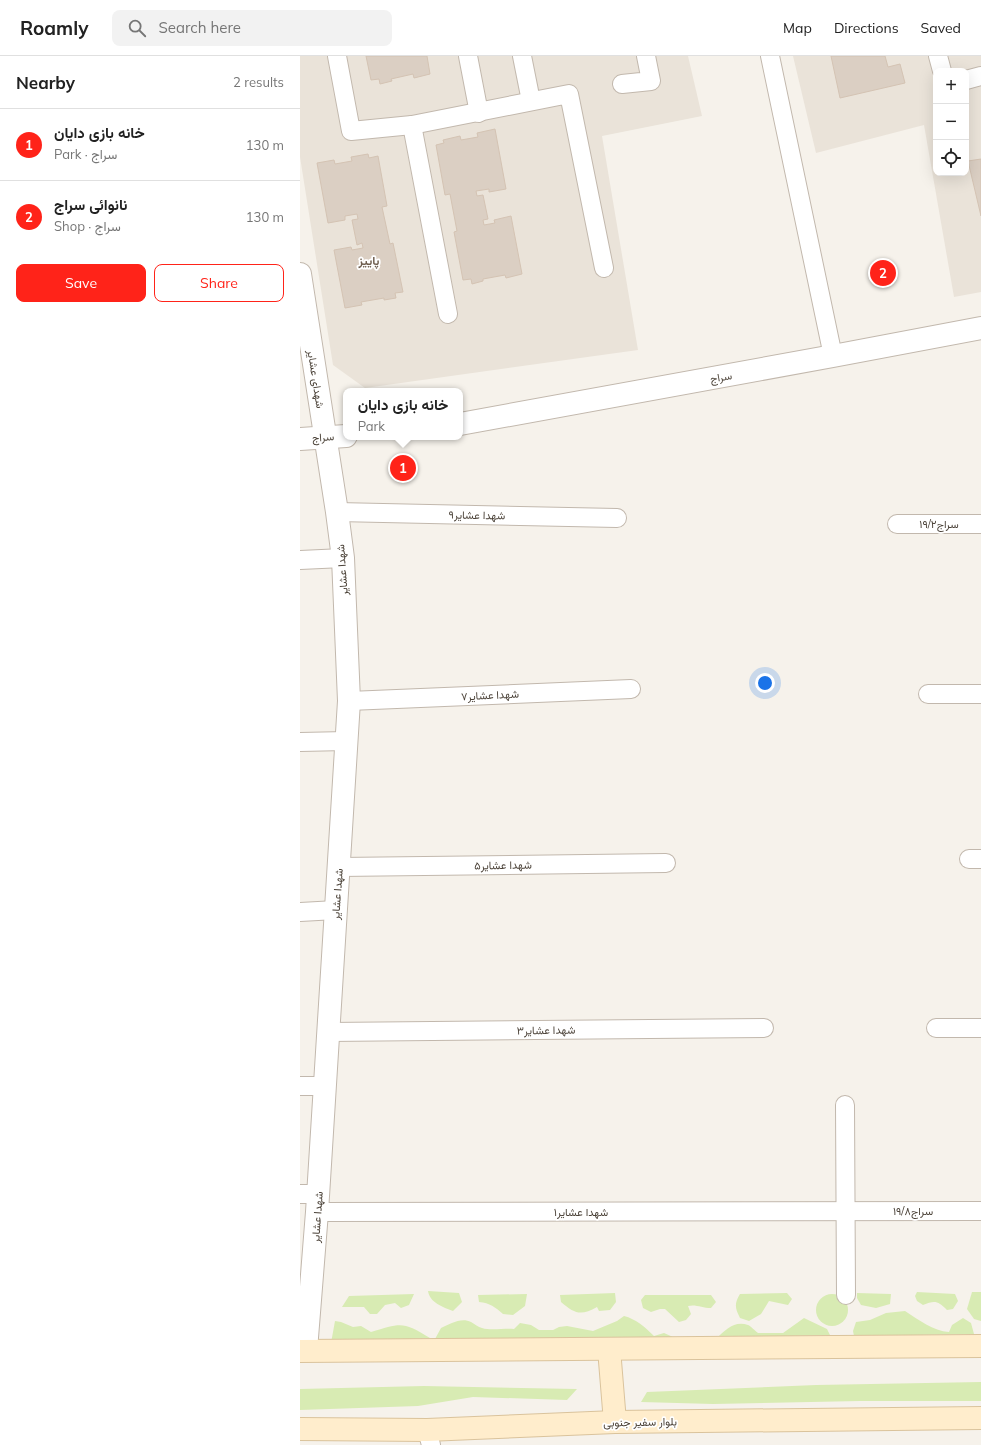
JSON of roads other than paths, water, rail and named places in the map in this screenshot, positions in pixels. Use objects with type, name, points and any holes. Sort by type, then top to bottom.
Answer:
[{"type":"main road","points":[[303,1350],[981,1346]]},
{"type":"main road","points":[[609,1349],[615,1422]]},
{"type":"main road","name":"بلوار سفیر جنوبی","points":[[300,1429],[429,1437],[615,1422],[981,1418]]},
{"type":"street","points":[[337,56],[351,131],[412,125],[479,113],[569,94],[604,268]]},
{"type":"street","points":[[468,56],[479,113]]},
{"type":"street","points":[[522,56],[531,101]]},
{"type":"street","points":[[622,84],[651,81],[646,56]]},
{"type":"street","points":[[770,56],[833,356]]},
{"type":"street","points":[[938,56],[941,68]]},
{"type":"street","points":[[969,79],[981,76]]},
{"type":"street","points":[[412,125],[448,314]]},
{"type":"street","name":"شهدای عشایر","points":[[300,274],[336,437]]},
{"type":"street","name":"سراج","points":[[463,423],[981,328]]},
{"type":"street","name":"سراج","points":[[300,439],[336,437]]},
{"type":"street","name":"شهدا عشایر","points":[[303,1350],[312,1200],[328,1032],[349,701],[343,558],[337,512],[336,437]]},
{"type":"street","name":"شهدا عشایر۹","points":[[337,512],[617,518]]},
{"type":"street","name":"سراج۱۹/۲","points":[[897,524],[981,524]]},
{"type":"street","points":[[300,560],[343,558]]},
{"type":"street","name":"شهدا عشایر۷","points":[[349,701],[631,689]]},
{"type":"street","points":[[928,694],[981,694]]},
{"type":"street","points":[[300,742],[346,741]]},
{"type":"street","name":"شهدا عشایر۵","points":[[339,867],[666,863]]},
{"type":"street","points":[[300,912],[336,910]]},
{"type":"street","name":"شهدا عشایر۳","points":[[328,1032],[764,1028]]},
{"type":"street","points":[[936,1028],[981,1028]]},
{"type":"street","points":[[300,1086],[324,1086]]},
{"type":"street","points":[[845,1105],[846,1295]]},
{"type":"street","name":"شهدا عشایر۱","points":[[312,1200],[846,1211]]},
{"type":"street","name":"سراج۱۹/۸","points":[[846,1211],[981,1211]]},
{"type":"place","name":"نانوائی سراج","points":[[883,273]]},
{"type":"place","name":"خانه بازی دایان","points":[[403,468]]},
{"type":"district","name":"پاییز","points":[[369,261]]}]
